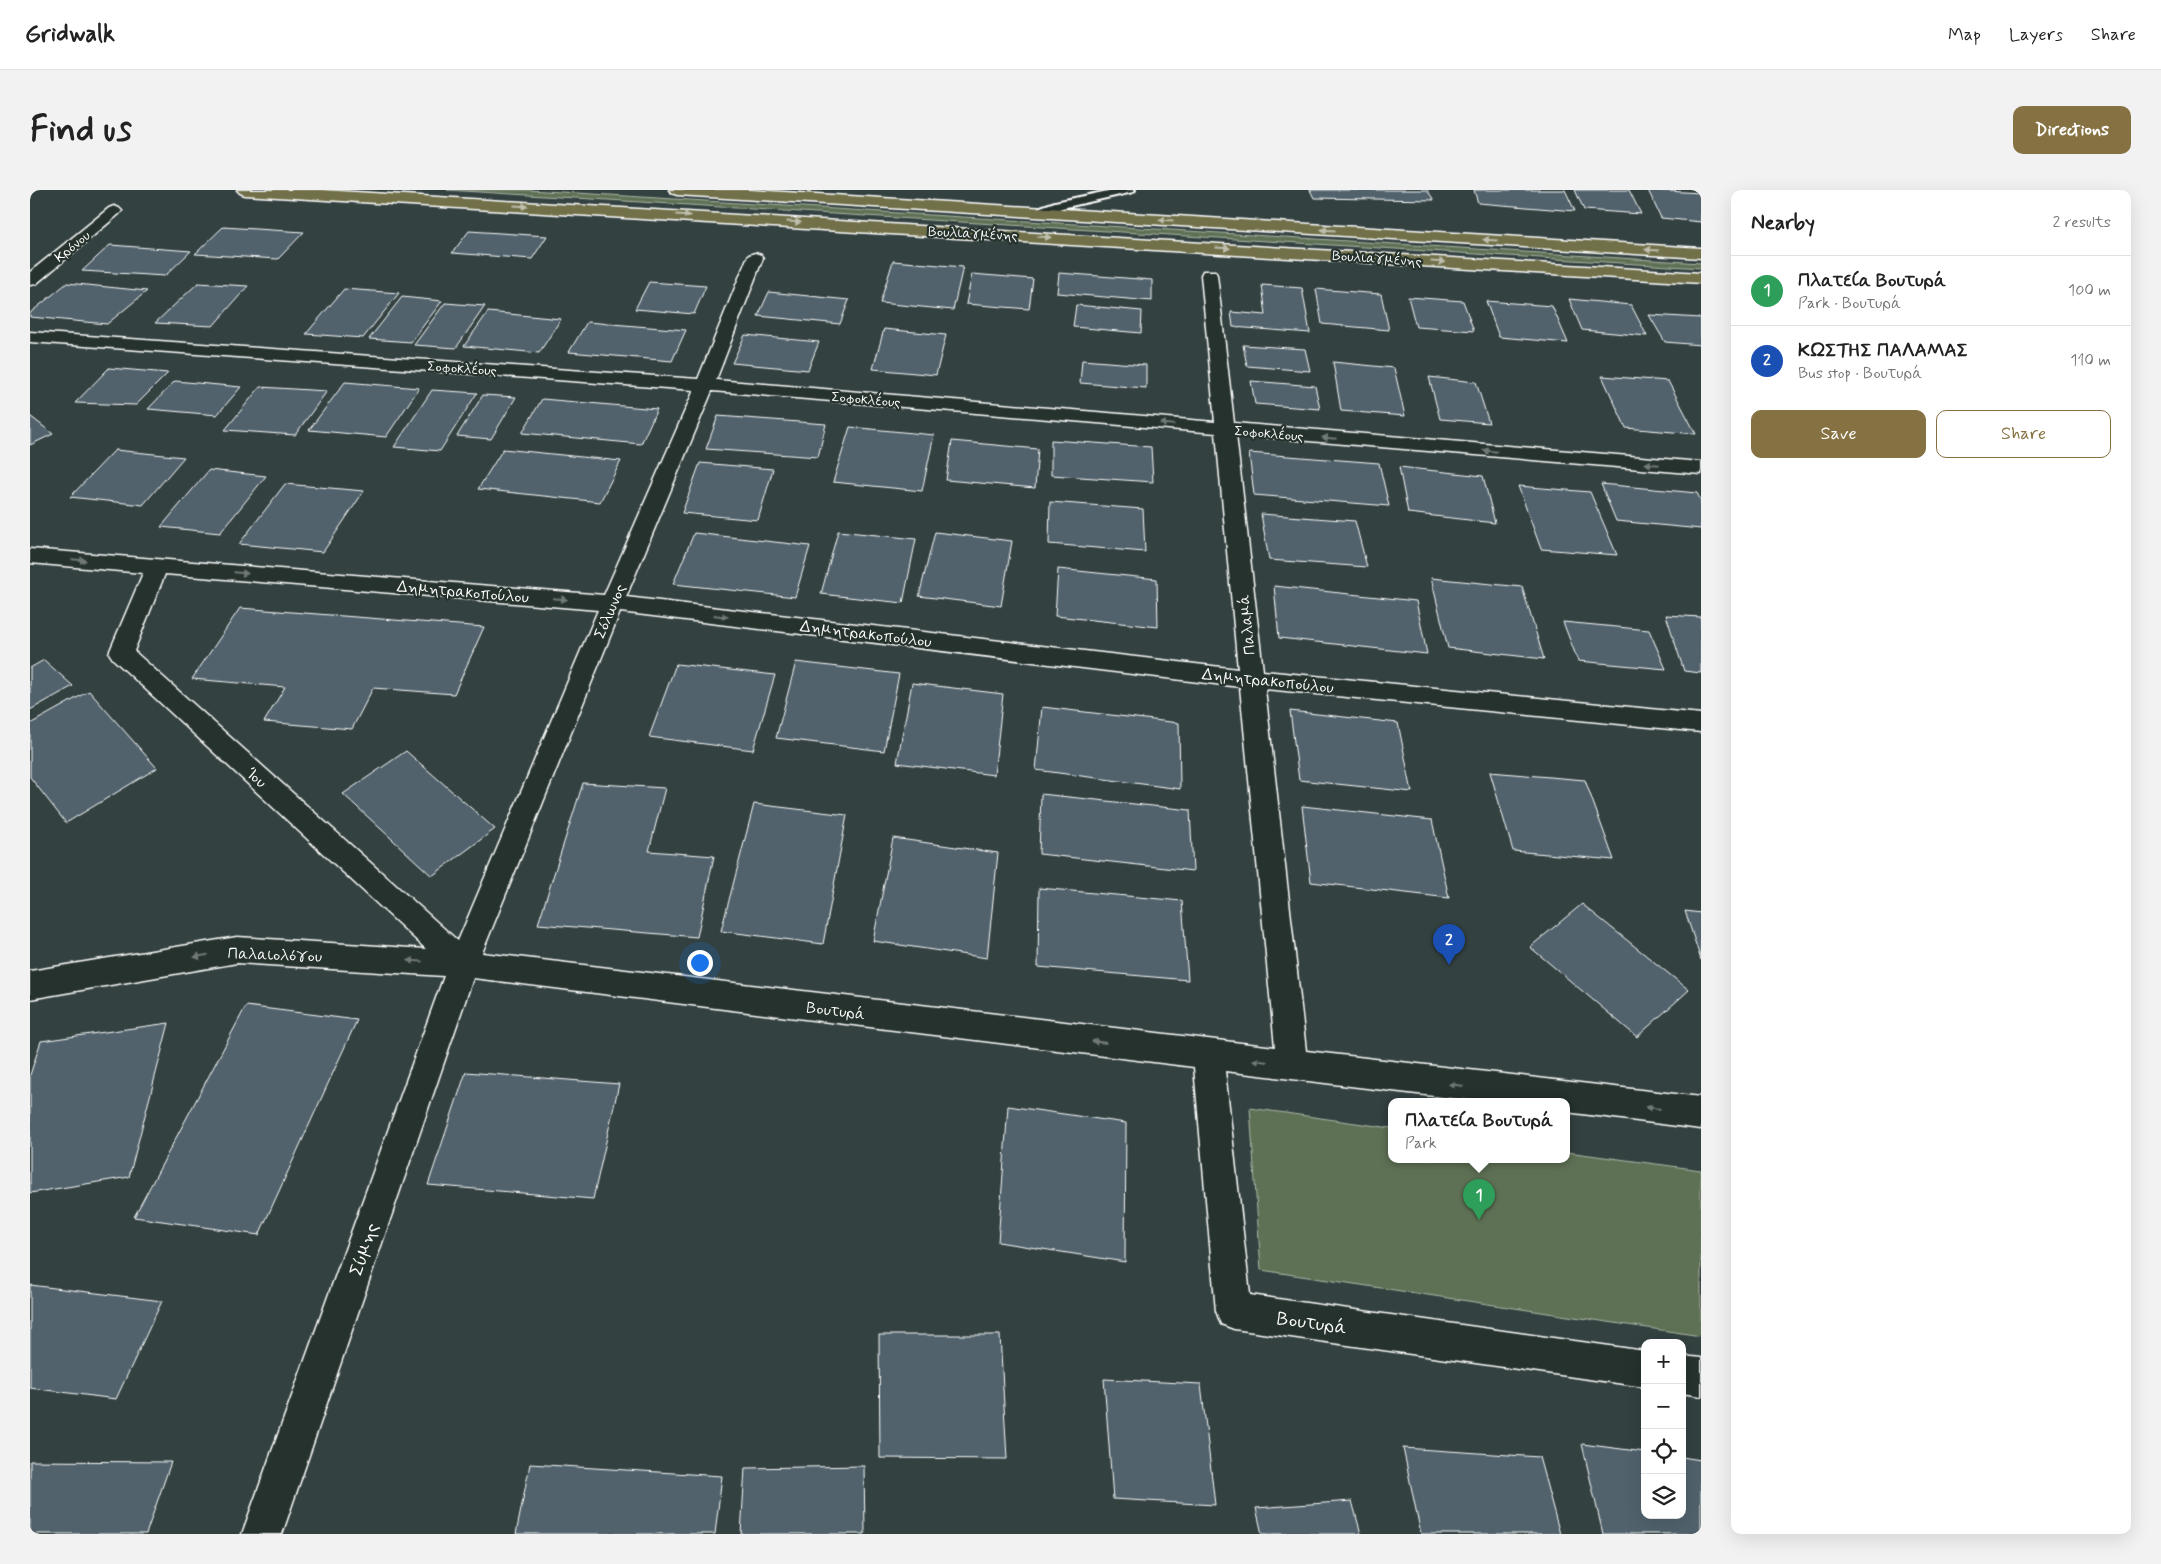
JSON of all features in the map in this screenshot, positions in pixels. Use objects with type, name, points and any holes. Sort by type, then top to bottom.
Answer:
[{"type":"main road","name":"Βουλιαγμένης","points":[[245,190],[1041,236],[1701,278]]},
{"type":"main road","name":"Βουλιαγμένης","points":[[677,190],[1701,253]]},
{"type":"street","name":"Κρόνου","points":[[30,280],[114,211]]},
{"type":"street","name":"Σόλωνος","points":[[463,964],[612,603],[705,386],[755,258]]},
{"type":"street","name":"Παλαμά","points":[[1209,275],[1292,1065]]},
{"type":"street","name":"Σοφοκλέους","points":[[30,337],[705,386],[1701,468]]},
{"type":"street","name":"Δημητρακοπούλου","points":[[30,556],[612,603],[1251,679],[1701,722]]},
{"type":"street","name":"Ίου","points":[[157,566],[121,653],[463,964]]},
{"type":"street","name":"Παλαιολόγου","points":[[30,985],[237,950],[463,964]]},
{"type":"street","name":"Βουτυρά","points":[[463,964],[1567,1098]]},
{"type":"street","name":"Σύμης","points":[[262,1534],[463,964]]},
{"type":"street","name":"Βουτυρά","points":[[1208,1055],[1234,1311],[1641,1368]]},
{"type":"street","name":"Βουτυρά","points":[[1570,1098],[1701,1114]]},
{"type":"street","points":[[1686,1375],[1701,1377]]},
{"type":"lane","points":[[1039,212],[1059,205],[1129,190]]},
{"type":"green space","points":[[447,190],[529,190],[1701,263],[1701,268]]},
{"type":"green space","points":[[1250,1108],[1388,1128],[1388,1163],[1570,1163],[1570,1152],[1701,1170],[1701,1336],[1261,1270]]},
{"type":"building","points":[[1310,190],[1427,190],[1434,200],[1314,198]]},
{"type":"building","points":[[1474,190],[1565,190],[1575,211],[1478,203]]},
{"type":"building","points":[[1575,190],[1629,190],[1641,214],[1584,210]]},
{"type":"building","points":[[1648,190],[1701,193],[1701,222],[1661,218]]},
{"type":"building","points":[[223,227],[304,232],[278,259],[195,254]]},
{"type":"building","points":[[469,231],[547,236],[532,259],[452,253]]},
{"type":"building","points":[[110,245],[191,251],[165,276],[82,271]]},
{"type":"building","points":[[893,261],[963,267],[953,310],[880,303]]},
{"type":"building","points":[[1059,273],[1152,280],[1152,301],[1057,293]]},
{"type":"building","points":[[972,274],[1033,279],[1029,309],[966,304]]},
{"type":"building","points":[[649,282],[706,286],[694,314],[635,309]]},
{"type":"building","points":[[67,283],[147,291],[107,324],[30,317],[30,313]]},
{"type":"building","points":[[198,283],[248,286],[213,326],[155,323]]},
{"type":"building","points":[[1262,285],[1302,288],[1310,333],[1233,327],[1231,312],[1266,315]]},
{"type":"building","points":[[344,289],[399,293],[363,338],[306,334]]},
{"type":"building","points":[[1316,289],[1381,294],[1389,330],[1322,324]]},
{"type":"building","points":[[769,292],[849,300],[840,324],[758,316]]},
{"type":"building","points":[[402,297],[442,301],[411,342],[369,339]]},
{"type":"building","points":[[1408,297],[1463,301],[1474,331],[1416,327]]},
{"type":"building","points":[[1569,299],[1631,305],[1647,336],[1582,330]]},
{"type":"building","points":[[1486,301],[1552,306],[1568,343],[1499,337]]},
{"type":"building","points":[[445,303],[485,306],[456,348],[414,345]]},
{"type":"building","points":[[1076,305],[1142,311],[1141,333],[1073,327]]},
{"type":"building","points":[[488,312],[561,319],[539,353],[464,346]]},
{"type":"building","points":[[1649,315],[1701,318],[1701,345],[1665,342]]},
{"type":"building","points":[[587,322],[686,330],[672,361],[569,352]]},
{"type":"building","points":[[884,329],[946,335],[936,375],[873,369]]},
{"type":"building","points":[[745,335],[819,342],[808,370],[732,363]]},
{"type":"building","points":[[1243,345],[1305,349],[1310,371],[1247,366]]},
{"type":"building","points":[[1082,360],[1146,365],[1146,388],[1080,383]]},
{"type":"building","points":[[1333,362],[1394,368],[1405,416],[1341,411]]},
{"type":"building","points":[[109,368],[168,373],[136,405],[75,403]]},
{"type":"building","points":[[1602,376],[1668,381],[1696,434],[1626,428]]},
{"type":"building","points":[[1429,377],[1476,382],[1489,423],[1440,419]]},
{"type":"building","points":[[175,381],[241,387],[217,415],[148,409]]},
{"type":"building","points":[[1251,381],[1315,386],[1320,409],[1255,404]]},
{"type":"building","points":[[345,382],[419,388],[386,437],[309,430]]},
{"type":"building","points":[[260,387],[327,391],[295,435],[225,430]]},
{"type":"building","points":[[432,390],[477,393],[440,451],[394,447]]},
{"type":"building","points":[[483,395],[516,397],[491,439],[457,436]]},
{"type":"building","points":[[542,399],[657,409],[641,444],[522,433]]},
{"type":"building","points":[[30,416],[53,434],[30,445]]},
{"type":"building","points":[[718,416],[826,424],[818,457],[706,449]]},
{"type":"building","points":[[850,427],[934,435],[922,491],[833,482]]},
{"type":"building","points":[[1051,440],[1151,447],[1153,482],[1051,475]]},
{"type":"building","points":[[952,441],[1038,449],[1035,488],[946,480]]},
{"type":"building","points":[[503,449],[621,461],[600,502],[478,489]]},
{"type":"building","points":[[115,450],[184,457],[143,505],[70,497]]},
{"type":"building","points":[[1249,453],[1379,463],[1389,506],[1254,495]]},
{"type":"building","points":[[700,463],[773,469],[758,520],[682,513]]},
{"type":"building","points":[[1399,467],[1483,476],[1495,523],[1408,513]]},
{"type":"building","points":[[209,470],[266,476],[220,533],[161,527]]},
{"type":"building","points":[[285,484],[364,491],[323,552],[239,544]]},
{"type":"building","points":[[1601,484],[1697,493],[1701,501],[1701,529],[1616,521]]},
{"type":"building","points":[[1518,486],[1590,492],[1617,555],[1541,549]]},
{"type":"building","points":[[1050,502],[1143,509],[1145,552],[1049,544]]},
{"type":"building","points":[[1261,514],[1355,521],[1367,567],[1269,560]]},
{"type":"building","points":[[838,531],[916,539],[903,603],[821,594]]},
{"type":"building","points":[[935,532],[1012,541],[1001,606],[919,596]]},
{"type":"building","points":[[694,533],[810,546],[795,597],[673,584]]},
{"type":"building","points":[[1058,569],[1157,579],[1158,627],[1055,616]]},
{"type":"building","points":[[1431,578],[1522,587],[1544,659],[1448,648]]},
{"type":"building","points":[[1274,586],[1416,601],[1427,654],[1279,638]]},
{"type":"building","points":[[240,608],[484,627],[454,694],[373,688],[352,729],[264,722],[285,687],[192,679]]},
{"type":"building","points":[[1666,615],[1701,617],[1701,673],[1684,671]]},
{"type":"building","points":[[1563,622],[1649,630],[1666,669],[1578,661]]},
{"type":"building","points":[[44,660],[73,686],[30,710],[30,668]]},
{"type":"building","points":[[796,662],[899,674],[884,751],[776,738]]},
{"type":"building","points":[[676,664],[775,675],[753,750],[649,737]]},
{"type":"building","points":[[912,683],[1003,694],[994,775],[897,763]]},
{"type":"building","points":[[89,691],[157,768],[66,823],[30,777],[30,724]]},
{"type":"building","points":[[1042,707],[1179,723],[1180,789],[1036,770]]},
{"type":"building","points":[[1290,711],[1398,723],[1412,792],[1299,780]]},
{"type":"building","points":[[406,751],[495,829],[432,876],[343,794]]},
{"type":"building","points":[[1490,772],[1585,780],[1614,860],[1513,851]]},
{"type":"building","points":[[583,783],[665,788],[649,851],[714,856],[697,937],[538,924]]},
{"type":"building","points":[[1041,794],[1190,810],[1193,871],[1039,854]]},
{"type":"building","points":[[754,804],[847,815],[823,944],[721,931]]},
{"type":"building","points":[[1302,806],[1432,820],[1449,898],[1311,882]]},
{"type":"building","points":[[893,838],[998,853],[987,958],[873,941]]},
{"type":"building","points":[[1039,888],[1182,901],[1188,980],[1038,967]]},
{"type":"building","points":[[1582,904],[1689,990],[1637,1037],[1530,947]]},
{"type":"building","points":[[1685,911],[1701,913],[1701,960]]},
{"type":"building","points":[[246,1006],[357,1020],[259,1235],[134,1217]]},
{"type":"building","points":[[169,1023],[129,1177],[30,1193],[30,1075],[41,1041]]},
{"type":"building","points":[[466,1072],[619,1084],[593,1199],[428,1185]]},
{"type":"building","points":[[1008,1106],[1126,1123],[1125,1262],[998,1242]]},
{"type":"building","points":[[30,1285],[162,1301],[116,1399],[30,1388]]},
{"type":"building","points":[[879,1335],[1000,1335],[1007,1459],[880,1458]]},
{"type":"building","points":[[1104,1379],[1201,1384],[1215,1505],[1113,1499]]},
{"type":"building","points":[[1582,1444],[1641,1451],[1641,1519],[1686,1519],[1686,1458],[1701,1460],[1701,1534],[1603,1534]]},
{"type":"building","points":[[1403,1448],[1539,1457],[1560,1534],[1421,1534]]},
{"type":"building","points":[[30,1461],[171,1462],[146,1534],[30,1534]]},
{"type":"building","points":[[530,1464],[722,1476],[715,1534],[516,1534]]},
{"type":"building","points":[[864,1466],[865,1534],[741,1534],[745,1468]]},
{"type":"building","points":[[1352,1501],[1361,1534],[1262,1534],[1256,1508]]},
{"type":"place","name":"ΚΩΣΤΗΣ ΠΑΛΑΜΑΣ","points":[[1449,965]]},
{"type":"place","name":"Πλατεία Βουτυρά","points":[[1479,1220]]}]
